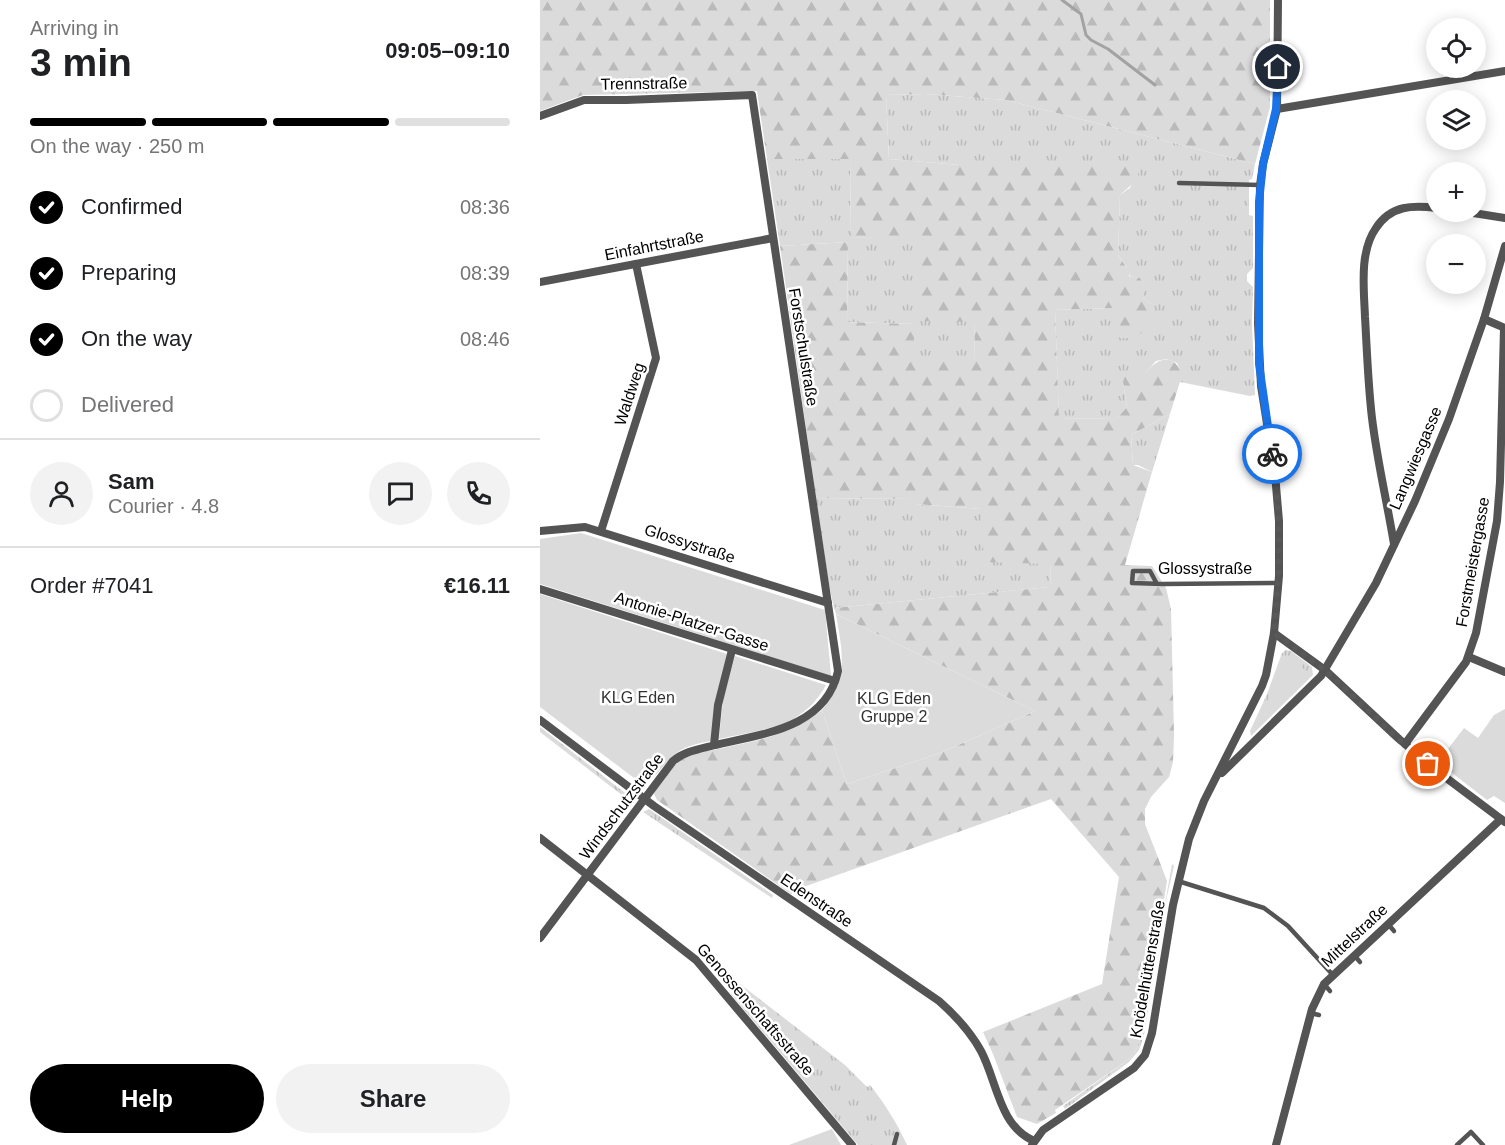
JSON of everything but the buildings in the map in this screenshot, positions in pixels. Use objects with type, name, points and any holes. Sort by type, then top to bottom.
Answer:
[{"type":"street","name":"Knödelhüttenstraße","points":[[1033,1143],[1042,1130],[1127,1073],[1145,1055],[1152,1033],[1178,881],[1197,816],[1266,675],[1274,633],[1279,583],[1278,505],[1259,364],[1260,185],[1276,109],[1278,0]]},
{"type":"street","points":[[1276,109],[1505,71]]},
{"type":"street","name":"Trennstraße","points":[[540,116],[584,100],[752,95]]},
{"type":"street","name":"Forstschulstraße","points":[[752,95],[828,603]]},
{"type":"street","points":[[1395,544],[1372,420],[1364,291],[1367,252],[1375,229],[1390,213],[1409,206],[1426,207]]},
{"type":"street","points":[[1486,215],[1505,218]]},
{"type":"street","name":"Einfahrtstraße","points":[[540,282],[773,238]]},
{"type":"street","name":"Langwiesgasse","points":[[1325,670],[1371,593],[1442,438],[1484,319],[1505,246]]},
{"type":"street","name":"Waldweg","points":[[601,531],[656,358],[636,264]]},
{"type":"street","points":[[1484,319],[1504,328]]},
{"type":"street","name":"Forstmeistergasse","points":[[1405,744],[1448,689],[1469,657],[1476,633],[1497,521],[1501,471],[1504,328]]},
{"type":"street","name":"Glossystraße","points":[[540,531],[579,526],[601,531],[828,603]]},
{"type":"street","name":"Antonie-Platzer-Gasse","points":[[540,589],[835,681]]},
{"type":"street","points":[[828,603],[837,659],[838,671],[835,681]]},
{"type":"street","points":[[1274,633],[1325,670],[1405,744],[1459,789],[1503,820]]},
{"type":"street","points":[[714,745],[718,705],[732,650]]},
{"type":"street","points":[[1469,657],[1501,671],[1505,681]]},
{"type":"street","name":"Knödelhüttenstraße","points":[[1213,783],[1325,670]]},
{"type":"street","name":"Windschutzstraße","points":[[540,938],[667,767],[676,759],[687,752],[794,724],[808,716],[821,704],[835,681]]},
{"type":"street","name":"Edenstraße","points":[[540,720],[645,799],[787,898],[918,985],[948,1009],[966,1028],[981,1052],[1010,1123],[1033,1143]]},
{"type":"street","name":"Mittelstraße","points":[[1276,1145],[1315,1014],[1315,1000],[1327,987],[1332,974],[1391,928],[1503,820]]},
{"type":"street","name":"Genossenschaftsstraße","points":[[540,838],[696,960],[852,1145]]},
{"type":"lane","points":[[1179,183],[1260,185]]},
{"type":"lane","name":"Glossystraße","points":[[1157,584],[1150,572],[1133,572],[1132,583],[1157,584],[1279,583]]},
{"type":"lane","points":[[1178,881],[1264,908],[1279,918],[1332,974]]},
{"type":"lane","points":[[1354,955],[1360,962]]},
{"type":"lane","points":[[1457,1145],[1471,1132],[1483,1145]]},
{"type":"lane","points":[[894,1145],[897,1134]]},
{"type":"green space","points":[[540,0],[1270,0],[1270,107],[1255,164],[1006,100],[925,94],[886,95],[889,159],[960,165],[1140,165],[1137,180],[1120,195],[1118,255],[1129,271],[1129,276],[1140,278],[1143,284],[1143,298],[1155,307],[1154,316],[1141,333],[1129,338],[1117,337],[1117,308],[1055,310],[1059,419],[1117,418],[1127,407],[1123,382],[1126,372],[1146,372],[1155,363],[1169,360],[1183,372],[1170,414],[1131,435],[1133,465],[1152,472],[1125,565],[1152,566],[1166,588],[1171,609],[1174,735],[1173,762],[1169,777],[1151,797],[1145,809],[1145,824],[1167,881],[1143,1029],[1137,1048],[1128,1060],[1055,1110],[1056,1113],[1037,1124],[1017,1117],[983,1032],[1102,984],[1119,877],[1051,799],[795,890],[791,894],[657,800],[654,794],[667,773],[687,756],[773,736],[798,726],[822,710],[847,784],[940,753],[1035,711],[836,614],[834,608],[1050,587],[1051,564],[984,562],[981,509],[916,504],[915,499],[816,498],[780,246],[848,242],[847,322],[914,324],[914,362],[974,362],[975,322],[918,321],[918,240],[851,237],[850,159],[767,159],[757,91],[583,95],[540,111]]},
{"type":"green space","points":[[925,94],[1006,100],[1255,164],[1252,179],[1249,180],[1249,215],[1253,216],[1253,268],[1247,274],[1247,281],[1253,287],[1255,395],[1250,396],[1180,382],[1182,372],[1177,363],[1166,359],[1156,361],[1146,372],[1123,382],[1127,407],[1117,418],[1059,419],[1055,310],[1117,308],[1117,337],[1132,338],[1151,304],[1143,298],[1143,284],[1139,278],[1130,276],[1118,255],[1120,195],[1130,188],[1140,165],[960,165],[889,159],[886,95]]},
{"type":"green space","points":[[767,159],[850,159],[851,237],[918,239],[918,320],[975,321],[974,362],[914,362],[914,324],[847,322],[848,242],[780,246]]},
{"type":"green space","points":[[1170,414],[1152,472],[1133,465],[1131,435]]},
{"type":"green space","points":[[816,498],[916,499],[916,504],[981,509],[1051,563],[1050,587],[834,608]]},
{"type":"green space","points":[[581,533],[825,610],[831,676],[540,584],[540,539]]},
{"type":"green space","name":"KLG Eden","points":[[540,594],[727,654],[711,741],[682,750],[674,755],[651,780],[642,784],[540,707]]},
{"type":"green space","name":"KLG Eden Gruppe 2","points":[[836,614],[1035,711],[940,753],[847,784],[822,710],[837,687],[842,664]]},
{"type":"green space","points":[[1286,650],[1291,651],[1312,667],[1313,675],[1251,736],[1250,731],[1282,653]]},
{"type":"green space","name":"KLG Eden","points":[[735,656],[826,685],[816,700],[793,719],[766,729],[719,739],[723,699]]},
{"type":"green space","points":[[1288,658],[1308,672],[1307,675],[1258,727],[1256,725]]},
{"type":"green space","points":[[1505,709],[1505,803],[1494,796],[1487,800],[1438,762],[1464,728],[1478,738],[1494,715]]},
{"type":"green space","points":[[540,727],[633,799],[631,802],[540,732]]},
{"type":"green space","points":[[649,809],[773,895],[772,898],[643,812]]},
{"type":"green space","points":[[1172,864],[1174,866],[1144,1035],[1139,1050],[1129,1062],[1065,1109],[1063,1106],[1128,1060],[1137,1048],[1143,1029]]},
{"type":"green space","points":[[740,984],[845,1065],[867,1087],[870,1085],[881,1099],[907,1145],[858,1145],[731,994]]},
{"type":"green space","points":[[832,1129],[841,1145],[789,1145]]},
{"type":"waterway","points":[[1062,0],[1081,14],[1086,35],[1091,40],[1108,49],[1155,85]]},
{"type":"way so far","points":[[1272,454],[1279,521],[1279,583],[1274,633],[1325,670],[1428,764]]},
{"type":"route","points":[[1272,454],[1259,364],[1259,202],[1263,164],[1276,109],[1278,67]]}]
